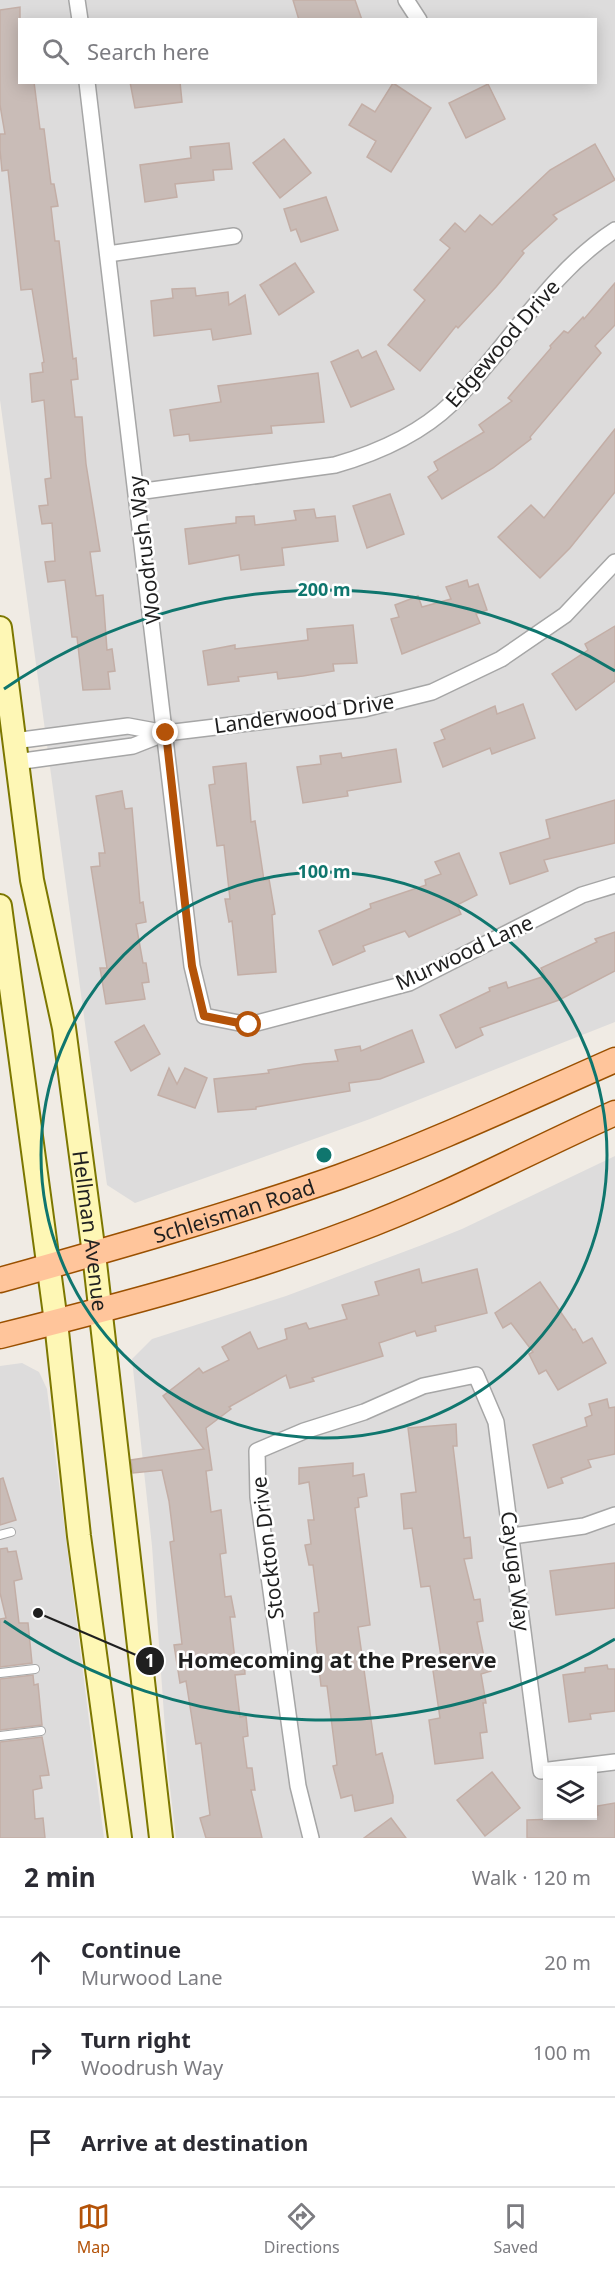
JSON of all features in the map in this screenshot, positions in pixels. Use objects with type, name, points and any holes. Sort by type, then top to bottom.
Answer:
[{"type":"main road","name":"Hellman Avenue","points":[[0,628],[32,880],[64,1028],[94,1254],[161,1838]]},
{"type":"main road","points":[[0,906],[56,1322],[79,1536],[120,1838]]},
{"type":"main road","name":"Schleisman Road","points":[[0,1280],[217,1218],[340,1176],[400,1153],[615,1060]]},
{"type":"main road","points":[[0,1336],[140,1301],[253,1267],[355,1231],[615,1113]]},
{"type":"street","points":[[77,0],[80,18]]},
{"type":"street","points":[[406,0],[418,18]]},
{"type":"street","name":"Woodrush Way","points":[[87,84],[192,966],[204,1016]]},
{"type":"street","name":"Edgewood Drive","points":[[137,492],[305,471],[335,465],[364,457],[424,426],[451,404],[579,257],[615,230]]},
{"type":"street","points":[[108,254],[234,236]]},
{"type":"street","name":"Landerwood Drive","points":[[15,751],[133,746],[166,733],[364,709],[432,692],[501,659],[565,615],[615,562]]},
{"type":"street","name":"Murwood Lane","points":[[204,1016],[249,1025],[409,982],[582,895],[615,885]]},
{"type":"street","name":"Cayuga Way","points":[[476,1375],[496,1422],[541,1770],[615,1762]]},
{"type":"street","name":"Stockton Drive","points":[[311,1838],[298,1786],[258,1497],[257,1451],[304,1431],[364,1412],[423,1386],[476,1375]]},
{"type":"street","points":[[512,1536],[584,1526],[615,1515]]},
{"type":"lane","points":[[0,1535],[11,1532]]},
{"type":"lane","points":[[0,1672],[35,1669]]},
{"type":"lane","points":[[0,1736],[41,1731]]},
{"type":"shaded area","points":[[0,0],[615,0],[615,1022],[370,1119],[135,1203],[107,1185],[0,400]]},
{"type":"shaded area","points":[[615,1156],[615,1838],[176,1838],[168,1771],[152,1546],[132,1359],[152,1339],[286,1296],[462,1229]]},
{"type":"shaded area","points":[[22,1363],[39,1372],[47,1389],[104,1838],[0,1838],[0,1366]]},
{"type":"building","points":[[293,0],[355,0],[361,18],[298,18]]},
{"type":"building","points":[[20,7],[18,84],[34,84],[40,129],[44,129],[51,184],[54,184],[58,206],[51,207],[55,241],[59,241],[73,359],[76,358],[78,379],[71,380],[75,417],[82,417],[86,464],[100,551],[90,552],[96,596],[103,595],[107,650],[112,649],[115,671],[108,672],[110,689],[83,690],[77,637],[72,637],[65,580],[48,582],[45,562],[55,561],[52,523],[42,524],[39,506],[48,505],[45,479],[51,478],[44,400],[32,402],[30,374],[43,372],[42,363],[44,362],[32,289],[21,290],[8,170],[2,171],[0,134],[5,134],[0,105],[0,10]]},
{"type":"building","points":[[130,84],[180,84],[182,102],[135,108]]},
{"type":"building","points":[[392,84],[431,108],[391,172],[367,157],[376,141],[349,125],[362,104],[375,112]]},
{"type":"building","points":[[488,84],[505,119],[466,138],[449,103]]},
{"type":"building","points":[[284,139],[311,173],[280,198],[253,163]]},
{"type":"building","points":[[229,143],[232,169],[213,170],[214,180],[175,184],[177,197],[145,202],[140,165],[191,158],[190,147]]},
{"type":"building","points":[[595,144],[615,180],[553,215],[557,219],[522,251],[524,253],[496,287],[458,328],[456,326],[420,371],[388,345],[425,300],[414,290],[450,248],[440,240],[455,223],[465,232],[480,215],[492,225],[550,170]]},
{"type":"building","points":[[326,197],[338,230],[301,242],[296,229],[291,231],[284,209]]},
{"type":"building","points":[[295,263],[314,292],[279,315],[260,285]]},
{"type":"building","points":[[615,283],[615,325],[595,346],[601,353],[530,437],[531,439],[493,468],[442,499],[428,477],[438,470],[434,462],[484,432],[479,425],[512,401],[508,398],[551,348],[550,346],[564,331],[568,333],[583,317],[584,319]]},
{"type":"building","points":[[195,288],[196,296],[228,292],[229,305],[245,295],[251,334],[213,340],[211,329],[154,336],[151,301],[173,298],[172,289]]},
{"type":"building","points":[[358,350],[362,358],[376,351],[394,389],[351,407],[331,362]]},
{"type":"building","points":[[318,373],[324,422],[271,426],[272,433],[190,441],[189,434],[174,436],[170,410],[221,402],[218,386]]},
{"type":"building","points":[[615,429],[615,492],[570,548],[540,578],[498,537],[531,505],[544,518]]},
{"type":"building","points":[[390,494],[404,534],[367,548],[353,506]]},
{"type":"building","points":[[314,509],[316,518],[335,516],[338,541],[282,548],[284,565],[241,570],[239,555],[189,564],[185,529],[236,523],[236,517],[254,516],[255,525],[296,520],[294,511]]},
{"type":"building","points":[[467,580],[469,587],[478,584],[487,610],[476,614],[480,623],[402,654],[391,619],[399,617],[395,605],[418,596],[422,607],[451,599],[446,587]]},
{"type":"building","points":[[353,625],[357,663],[333,664],[334,671],[303,676],[278,679],[277,672],[238,677],[239,681],[208,685],[203,651],[235,645],[235,649],[308,640],[307,629]]},
{"type":"building","points":[[615,626],[615,681],[576,710],[552,674],[588,650],[585,644]]},
{"type":"building","points":[[523,704],[535,738],[492,754],[490,748],[443,767],[434,743],[445,739],[441,730],[495,706],[497,714]]},
{"type":"building","points":[[396,749],[401,782],[347,791],[348,796],[303,803],[297,767],[321,764],[320,756],[341,753],[342,758]]},
{"type":"building","points":[[246,763],[251,822],[255,821],[264,880],[269,879],[275,914],[272,915],[276,972],[238,975],[232,921],[229,922],[225,899],[230,899],[224,845],[217,846],[209,785],[215,784],[213,767]]},
{"type":"building","points":[[122,791],[125,809],[132,808],[140,903],[143,902],[146,922],[136,924],[149,982],[142,983],[145,999],[106,1004],[100,968],[107,968],[91,867],[100,866],[99,853],[105,853],[96,796]]},
{"type":"building","points":[[615,800],[615,843],[544,860],[548,871],[510,884],[500,853],[550,838],[546,820]]},
{"type":"building","points":[[459,853],[477,895],[457,905],[461,914],[409,937],[405,931],[363,946],[365,951],[333,965],[319,931],[371,908],[370,904],[426,885],[425,880],[441,874],[435,862]]},
{"type":"building","points":[[615,932],[615,971],[559,1000],[480,1028],[483,1035],[456,1048],[440,1015],[490,991],[489,988],[506,982],[508,988],[545,976],[541,968],[597,942],[595,939]]},
{"type":"building","points":[[144,1025],[160,1054],[131,1071],[115,1042]]},
{"type":"building","points":[[412,1030],[424,1062],[380,1079],[349,1083],[350,1091],[256,1107],[256,1109],[218,1112],[214,1079],[269,1073],[268,1070],[338,1061],[335,1050],[360,1046],[361,1051]]},
{"type":"building","points":[[169,1068],[177,1084],[185,1068],[207,1078],[195,1108],[158,1095]]},
{"type":"building","points":[[419,1269],[422,1283],[477,1269],[487,1313],[435,1326],[436,1331],[417,1336],[415,1331],[379,1343],[383,1356],[312,1378],[314,1381],[290,1388],[286,1375],[229,1407],[231,1409],[206,1428],[212,1470],[206,1471],[211,1512],[221,1510],[226,1553],[220,1554],[225,1597],[231,1596],[235,1617],[230,1617],[235,1660],[244,1659],[245,1674],[235,1675],[240,1717],[246,1716],[248,1736],[243,1737],[247,1768],[252,1768],[255,1790],[251,1790],[262,1838],[206,1838],[200,1818],[210,1815],[201,1743],[196,1744],[186,1681],[180,1683],[174,1645],[182,1644],[170,1542],[174,1541],[169,1501],[162,1470],[133,1473],[131,1460],[204,1449],[163,1396],[199,1368],[203,1373],[229,1360],[222,1347],[250,1332],[258,1349],[287,1339],[285,1329],[306,1323],[309,1329],[347,1319],[342,1305],[379,1295],[375,1282]]},
{"type":"building","points":[[540,1282],[583,1343],[592,1338],[606,1363],[558,1390],[546,1370],[539,1374],[529,1354],[533,1352],[511,1323],[503,1328],[495,1313]]},
{"type":"building","points":[[607,1399],[609,1408],[615,1407],[615,1454],[588,1460],[591,1467],[561,1478],[563,1483],[548,1488],[533,1445],[587,1426],[585,1418],[592,1415],[589,1404]]},
{"type":"building","points":[[456,1424],[457,1446],[453,1446],[464,1538],[470,1537],[472,1558],[464,1559],[474,1600],[480,1599],[483,1621],[477,1622],[484,1657],[489,1656],[491,1671],[481,1674],[486,1703],[483,1703],[487,1732],[480,1733],[483,1758],[435,1764],[429,1720],[440,1718],[432,1664],[442,1663],[430,1586],[421,1587],[412,1528],[404,1529],[401,1494],[416,1492],[408,1428]]},
{"type":"building","points":[[353,1463],[353,1476],[364,1474],[367,1496],[358,1498],[359,1507],[355,1508],[370,1625],[358,1627],[376,1755],[382,1753],[393,1796],[393,1803],[355,1811],[352,1795],[341,1798],[333,1766],[337,1765],[327,1686],[321,1686],[316,1642],[314,1613],[319,1612],[313,1565],[309,1565],[305,1545],[311,1544],[308,1520],[314,1520],[309,1482],[299,1484],[299,1468]]},
{"type":"building","points":[[3,1478],[16,1520],[0,1525],[0,1479]]},
{"type":"building","points":[[7,1548],[8,1552],[16,1551],[22,1579],[14,1581],[19,1623],[28,1623],[32,1663],[0,1667],[0,1619],[6,1618],[0,1593],[0,1549]]},
{"type":"building","points":[[615,1563],[615,1608],[556,1615],[550,1571]]},
{"type":"building","points":[[607,1665],[608,1669],[615,1669],[615,1711],[590,1714],[591,1719],[569,1722],[563,1675],[585,1672],[585,1668]]},
{"type":"building","points":[[33,1675],[34,1685],[38,1684],[42,1725],[0,1730],[0,1679]]},
{"type":"building","points":[[42,1737],[49,1775],[40,1776],[42,1788],[33,1790],[35,1819],[43,1818],[45,1838],[0,1838],[0,1742]]},
{"type":"building","points":[[492,1772],[520,1808],[485,1836],[457,1800]]},
{"type":"building","points":[[615,1803],[615,1838],[527,1838],[527,1820],[597,1820],[597,1806]]},
{"type":"building","points":[[391,1818],[406,1838],[364,1838]]},
{"type":"place","name":"Homecoming at the Preserve","points":[[38,1613]]},
{"type":"route","points":[[166,733],[192,966],[204,1016],[249,1025]]}]
